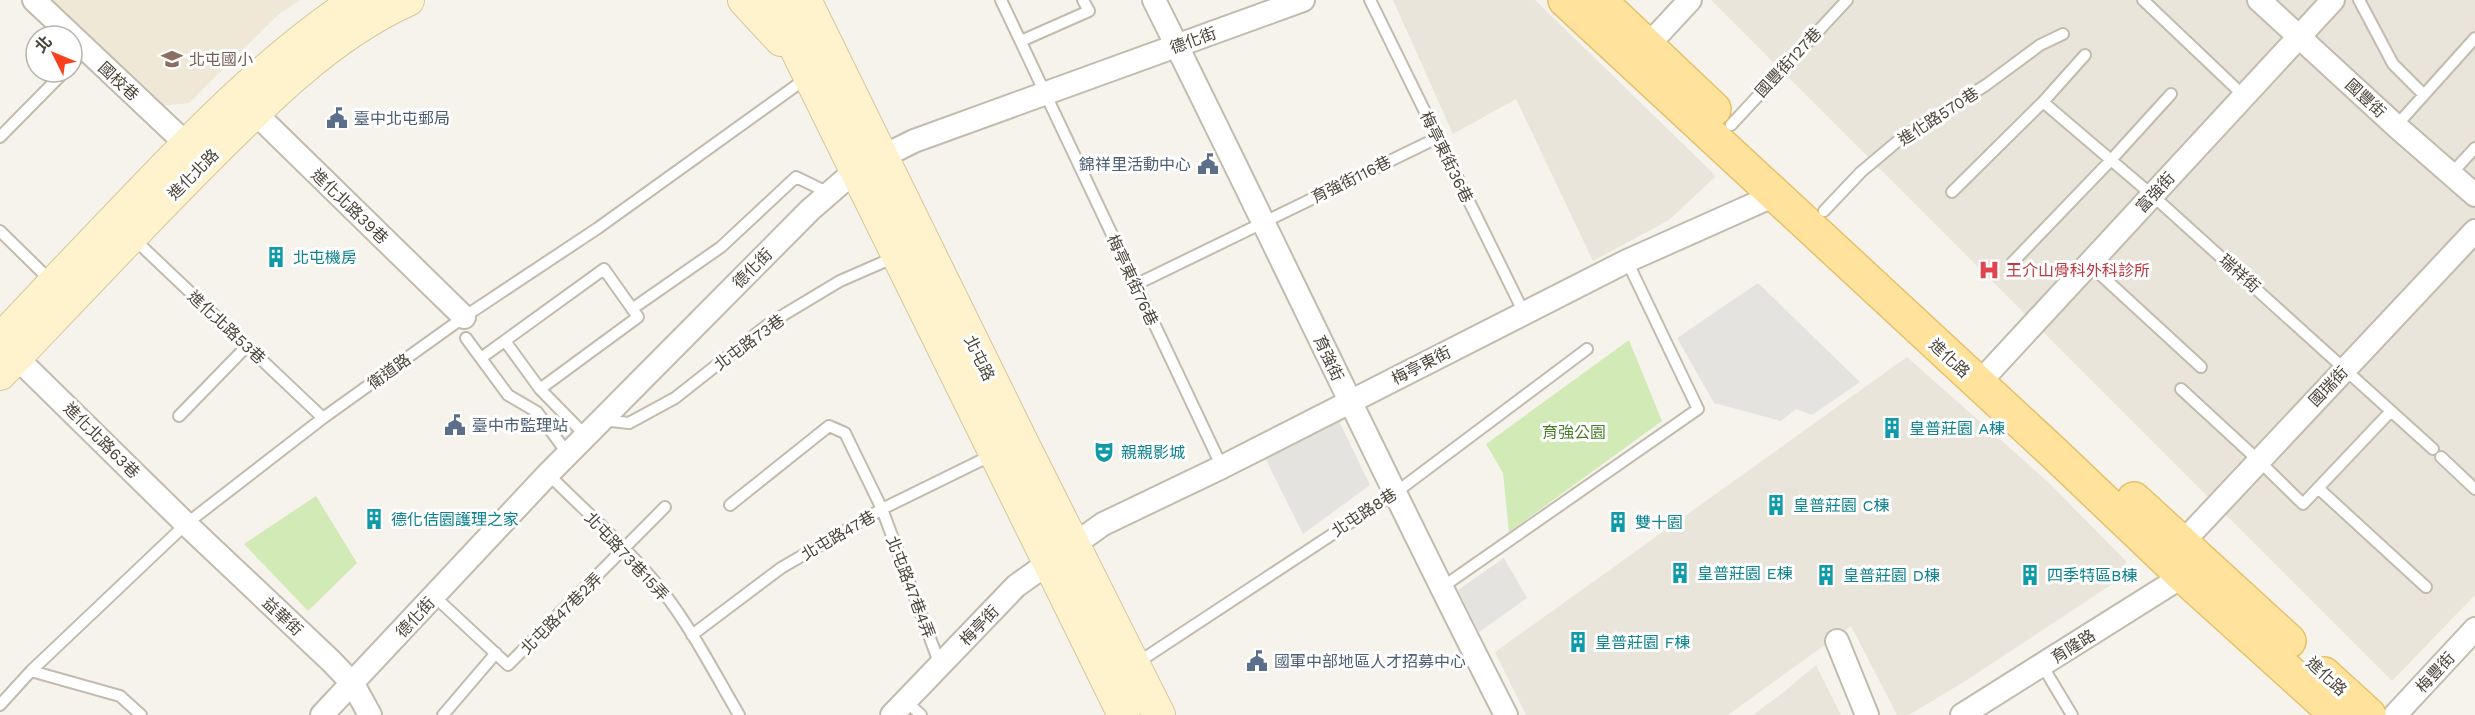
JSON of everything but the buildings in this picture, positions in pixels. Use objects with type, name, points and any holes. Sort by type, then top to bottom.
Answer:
[{"type":"main road","name":"進化北路","points":[[5,357],[54,283],[196,153],[324,22],[357,0]]},
{"type":"main road","name":"進化北路","points":[[246,104],[302,70],[351,33],[408,0]]},
{"type":"main road","points":[[744,0],[771,27],[810,75]]},
{"type":"main road","name":"北屯路","points":[[772,0],[810,75],[869,164],[1062,553],[1124,715]]},
{"type":"main road","name":"進化路","points":[[1565,0],[1731,124],[1824,211],[2183,576],[2337,715]]},
{"type":"main road","name":"進化路","points":[[1599,0],[1640,54],[1775,195],[2182,543],[2369,715]]},
{"type":"main road","name":"北屯路","points":[[811,7],[869,164],[897,256],[995,454],[1134,664],[1159,715]]},
{"type":"main road","name":"進化北路","points":[[5,357],[130,236],[196,153]]},
{"type":"street","name":"國校巷","points":[[34,0],[53,24]]},
{"type":"street","name":"育強街","points":[[1155,0],[1265,221],[1500,713]]},
{"type":"street","name":"德化街","points":[[322,715],[548,474],[810,210],[869,164],[914,141],[1303,0]]},
{"type":"street","points":[[1640,54],[1690,0]]},
{"type":"street","name":"國豐街","points":[[2259,0],[2475,195]]},
{"type":"street","name":"富強街","points":[[1985,376],[2333,0]]},
{"type":"street","name":"國校巷","points":[[84,60],[196,153]]},
{"type":"street","name":"進化北路39巷","points":[[246,104],[465,328]]},
{"type":"street","name":"梅亭東街","points":[[1062,553],[1103,524],[1222,467],[1628,261],[1775,195]]},
{"type":"street","name":"國瑞街","points":[[2182,543],[2475,231]]},
{"type":"street","name":"進化北路63巷","points":[[5,357],[186,524]]},
{"type":"street","name":"益華街","points":[[186,524],[353,684],[370,715]]},
{"type":"street","name":"梅亭街","points":[[906,710],[940,665],[1016,586],[1062,553]]},
{"type":"street","name":"育隆路","points":[[1962,715],[2183,576]]},
{"type":"street","name":"梅豐街","points":[[2395,715],[2475,629]]},
{"type":"street","points":[[1837,641],[1868,715]]},
{"type":"lane","name":"梅亭東街76巷","points":[[1001,0],[1222,467]]},
{"type":"lane","points":[[1021,41],[1089,11],[1083,0]]},
{"type":"lane","name":"梅亭東街36巷","points":[[1370,0],[1524,313]]},
{"type":"lane","name":"國豐街127巷","points":[[1731,124],[1846,0]]},
{"type":"lane","points":[[2143,0],[2244,96]]},
{"type":"lane","points":[[2359,0],[2393,64],[2424,95]]},
{"type":"lane","name":"進化路570巷","points":[[1824,211],[1861,172],[1899,140],[1986,85],[2040,45],[2063,34]]},
{"type":"lane","points":[[2396,126],[2475,39]]},
{"type":"lane","points":[[1952,192],[2043,102],[2085,54]]},
{"type":"lane","name":"衛道路","points":[[0,705],[31,671],[186,524],[323,418],[465,328],[598,228],[810,75]]},
{"type":"lane","points":[[0,137],[52,84]]},
{"type":"lane","points":[[2011,264],[2171,94]]},
{"type":"lane","name":"瑞祥街","points":[[2043,102],[2152,195],[2346,368],[2475,489]]},
{"type":"lane","name":"育強街116巷","points":[[1135,285],[1437,138]]},
{"type":"lane","points":[[2451,174],[2475,148]]},
{"type":"lane","points":[[632,309],[721,247],[796,177],[829,194]]},
{"type":"lane","points":[[0,231],[54,283]]},
{"type":"lane","name":"進化北路53巷","points":[[130,236],[323,418]]},
{"type":"lane","name":"北屯路73巷","points":[[602,420],[629,423],[675,398],[770,323],[840,281],[897,256]]},
{"type":"lane","points":[[1441,588],[1698,409],[1628,261]]},
{"type":"lane","points":[[2089,264],[2201,367]]},
{"type":"lane","points":[[481,358],[604,270],[638,317],[540,389]]},
{"type":"lane","points":[[465,328],[481,358],[508,395],[537,412],[568,454]]},
{"type":"lane","points":[[505,341],[540,389],[586,436]]},
{"type":"lane","points":[[179,416],[247,346]]},
{"type":"lane","name":"北屯路8巷","points":[[1134,664],[1395,493],[1587,349]]},
{"type":"lane","points":[[2181,389],[2259,459],[2303,504],[2391,411]]},
{"type":"lane","name":"北屯路47巷4弄","points":[[730,505],[829,426],[845,434],[882,509],[940,665]]},
{"type":"lane","name":"北屯路47巷","points":[[694,640],[781,567],[882,509],[995,454]]},
{"type":"lane","name":"北屯路73巷15弄","points":[[548,474],[625,549],[664,593],[739,715]]},
{"type":"lane","points":[[2318,488],[2426,588]]},
{"type":"lane","points":[[625,549],[665,507]]},
{"type":"lane","name":"北屯路47巷2弄","points":[[434,596],[508,665],[625,549]]},
{"type":"lane","name":"北屯路47巷2弄","points":[[443,715],[496,653]]},
{"type":"lane","points":[[2042,665],[2072,715]]},
{"type":"lane","points":[[31,671],[120,696],[141,715]]},
{"type":"shaded area","name":"北屯國小","points":[[50,0],[300,0],[278,15],[189,103],[159,106],[84,33],[84,24],[75,24]]},
{"type":"shaded area","points":[[1393,0],[1535,0],[1716,176],[1669,220],[1593,261],[1516,99],[1453,134]]},
{"type":"shaded area","points":[[1711,0],[2475,0],[2475,595],[2392,681]]},
{"type":"shaded area","points":[[1758,283],[1860,382],[1812,415],[1796,409],[1781,421],[1714,403],[1677,338]]},
{"type":"shaded area","points":[[1907,357],[2048,482],[2126,561],[2123,577],[1967,680],[1909,715],[1897,715],[1851,626],[1728,715],[1526,715],[1495,652]]},
{"type":"shaded area","points":[[1339,421],[1370,485],[1303,534],[1265,458]]},
{"type":"shaded area","points":[[1504,558],[1527,598],[1479,632],[1458,590]]},
{"type":"shaded area","points":[[1816,665],[1841,715],[1753,715],[1780,695]]},
{"type":"green space","name":"育強公園","points":[[1629,340],[1662,421],[1509,532],[1503,473],[1486,444]]},
{"type":"green space","points":[[316,496],[357,563],[308,611],[244,544]]},
{"type":"place","name":"北屯國小","points":[[172,59]]},
{"type":"place","name":"臺中北屯郵局","points":[[337,118]]},
{"type":"place","name":"錦祥里活動中心","points":[[1208,164]]},
{"type":"place","name":"北屯機房","points":[[276,257]]},
{"type":"place","name":"王介山骨科外科診所","points":[[1989,270]]},
{"type":"place","name":"臺中市監理站","points":[[455,425]]},
{"type":"place","name":"皇普莊園 A棟","points":[[1892,428]]},
{"type":"place","name":"親親影城","points":[[1104,452]]},
{"type":"place","name":"皇普莊園 C棟","points":[[1776,505]]},
{"type":"place","name":"德化佶園護理之家","points":[[374,519]]},
{"type":"place","name":"雙十園","points":[[1618,522]]},
{"type":"place","name":"皇普莊園 E棟","points":[[1680,573]]},
{"type":"place","name":"皇普莊園 D棟","points":[[1826,575]]},
{"type":"place","name":"四季特區B棟","points":[[2030,575]]},
{"type":"place","name":"皇普莊園 F棟","points":[[1578,642]]},
{"type":"place","name":"國軍中部地區人才招募中心","points":[[1257,661]]}]
